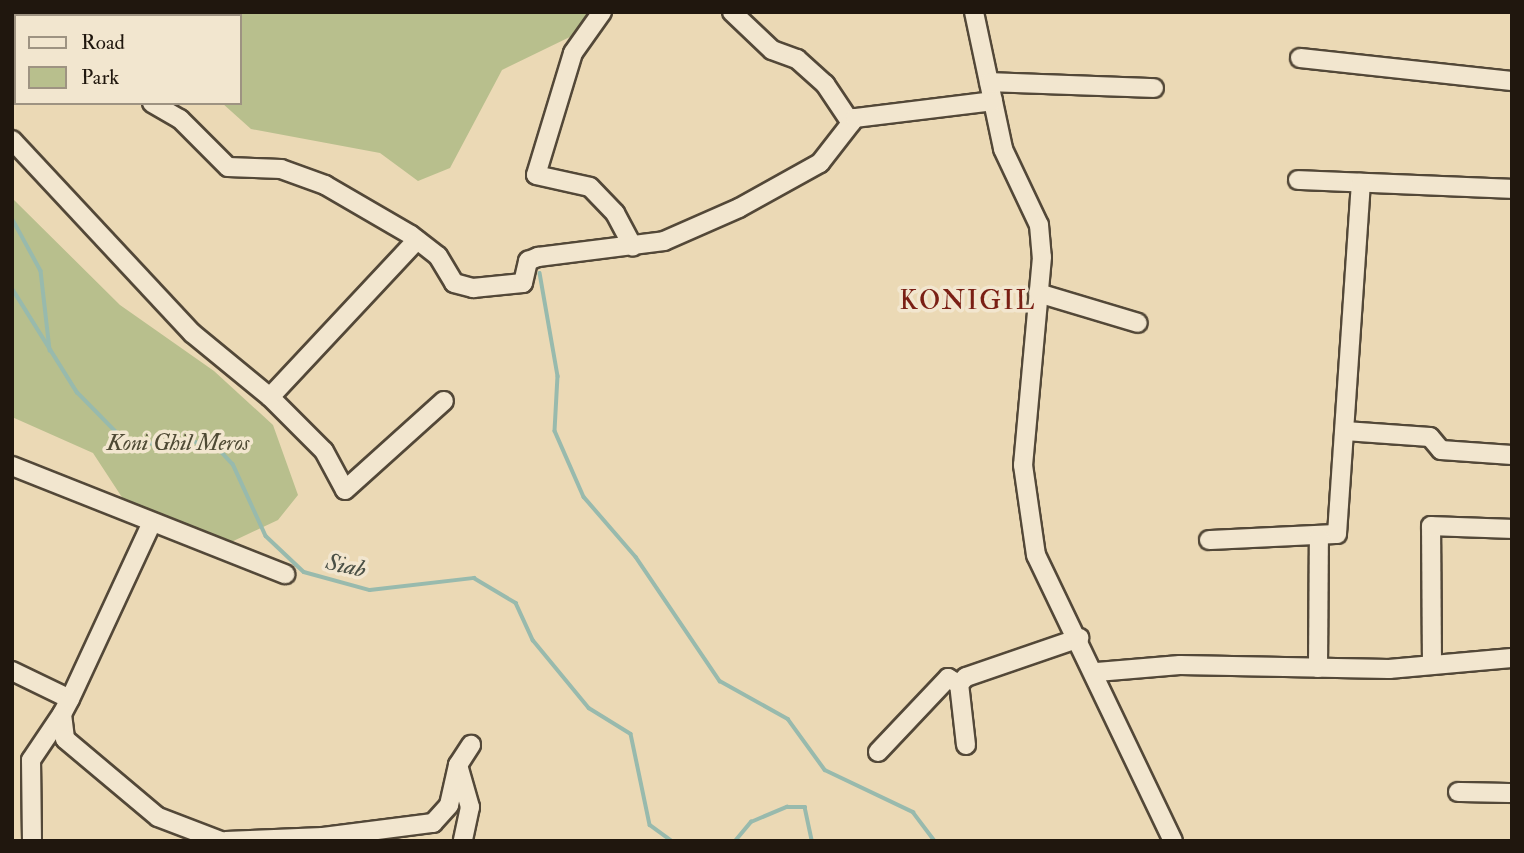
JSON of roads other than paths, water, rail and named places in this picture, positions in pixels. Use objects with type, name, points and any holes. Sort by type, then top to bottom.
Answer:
[{"type":"street","points":[[603,12],[568,65],[536,175],[590,187],[615,213],[633,247]]},
{"type":"street","points":[[732,12],[772,50],[797,59],[825,84],[851,123]]},
{"type":"street","points":[[974,12],[1003,149],[1039,225],[1038,293],[1023,465],[1036,555],[1097,672],[1169,839]]},
{"type":"street","points":[[1300,58],[1512,81]]},
{"type":"street","points":[[989,82],[1153,88]]},
{"type":"street","points":[[156,105],[180,119],[228,167],[281,169],[325,185],[417,240],[438,256],[454,283],[473,288],[523,283],[528,261],[538,257],[664,241],[788,185],[820,163],[851,123],[884,111],[993,101]]},
{"type":"street","points":[[12,140],[192,333],[270,397],[324,450],[345,490],[444,401]]},
{"type":"street","points":[[1298,180],[1512,188]]},
{"type":"street","points":[[1209,540],[1319,537],[1339,529],[1361,183]]},
{"type":"street","points":[[270,397],[417,240]]},
{"type":"street","points":[[1038,293],[1138,323]]},
{"type":"street","points":[[1345,431],[1430,437],[1441,450],[1512,455]]},
{"type":"street","points":[[12,466],[285,574]]},
{"type":"street","points":[[32,841],[32,760],[66,706],[152,522]]},
{"type":"street","points":[[1432,665],[1431,526],[1512,529]]},
{"type":"street","points":[[1318,668],[1319,537]]},
{"type":"street","points":[[878,752],[948,678],[959,684],[1079,638]]},
{"type":"street","points":[[1097,672],[1180,665],[1318,668],[1432,665],[1512,658]]},
{"type":"street","points":[[12,671],[66,706]]},
{"type":"street","points":[[959,684],[966,745]]},
{"type":"street","points":[[66,706],[65,739],[158,817],[224,841],[323,837],[433,823],[449,805],[458,765],[471,745]]},
{"type":"street","points":[[458,765],[470,807],[463,841]]},
{"type":"street","points":[[1458,792],[1512,793]]},
{"type":"waterway","points":[[12,218],[41,271],[50,350]]},
{"type":"waterway","points":[[540,273],[558,376],[555,431],[584,497],[636,557],[720,681],[788,719],[825,770],[913,812],[935,841]]},
{"type":"waterway","name":"Siab","points":[[12,288],[77,392],[130,446],[182,440],[215,445],[233,464],[266,536],[304,572],[370,590],[474,578],[516,603],[533,640],[589,708],[631,734],[650,825],[672,841]]},
{"type":"waterway","name":"Siab","points":[[735,841],[751,822],[787,807],[805,807],[812,841]]},
{"type":"district","name":"KONIGIL","points":[[968,302]]},
{"type":"park label","name":"Koni Ghil Meros","points":[[178,443]]}]
